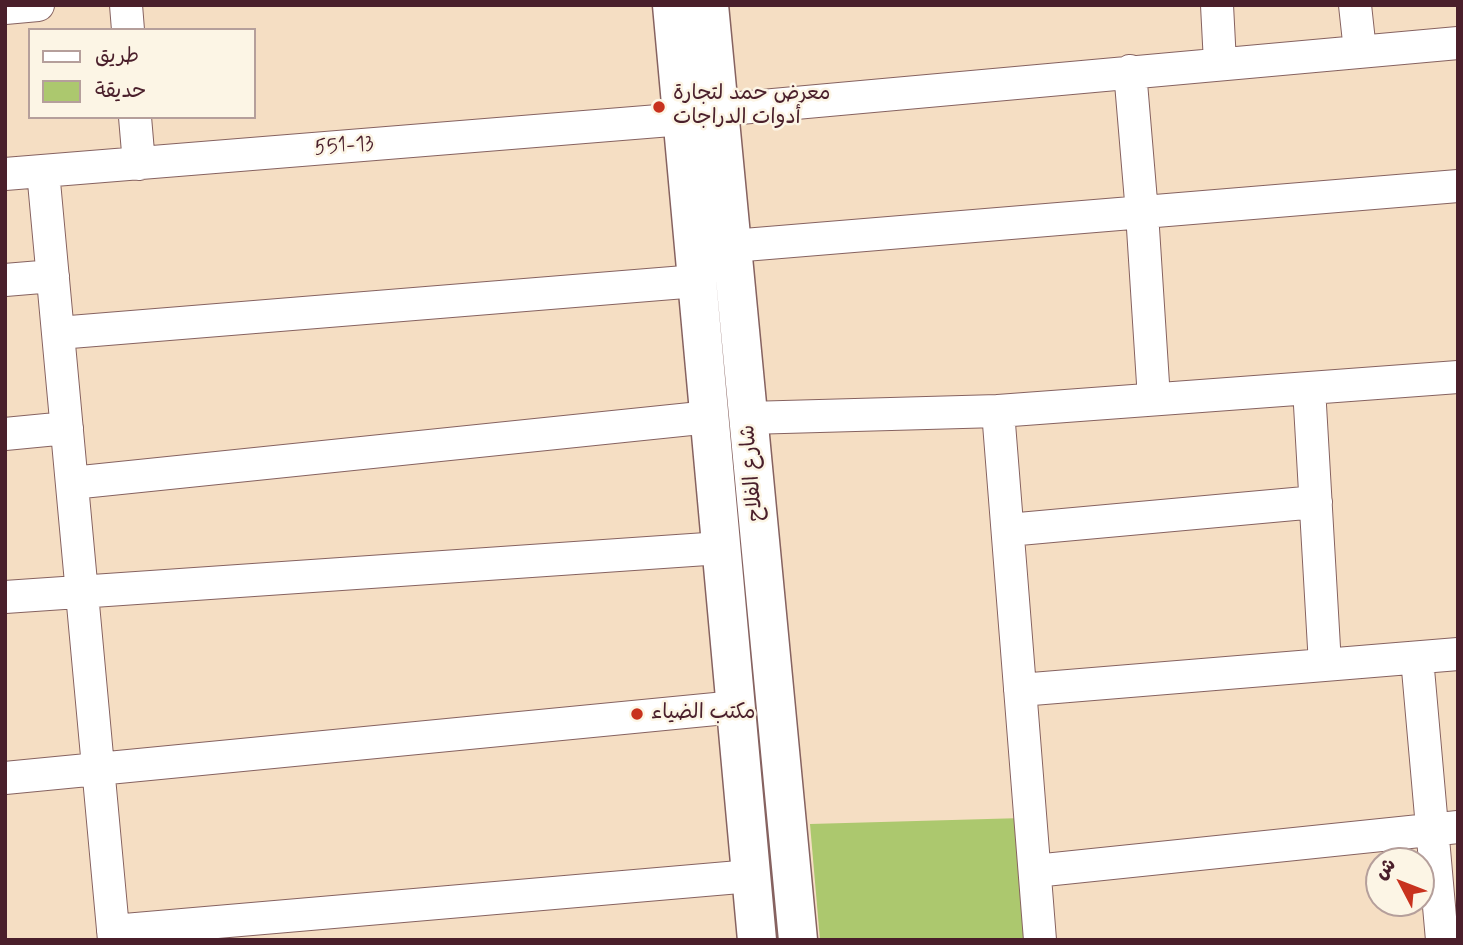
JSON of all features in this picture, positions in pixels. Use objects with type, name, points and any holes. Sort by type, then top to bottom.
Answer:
[{"type":"main road","name":"شارع الفلاح","points":[[672,5],[732,247],[798,940]]},
{"type":"main road","name":"شارع الفلاح","points":[[709,5],[701,115],[697,281],[757,940]]},
{"type":"street","points":[[5,8],[38,5]]},
{"type":"street","points":[[126,5],[128,28]]},
{"type":"street","points":[[1217,5],[1220,63]]},
{"type":"street","points":[[1355,5],[1360,51]]},
{"type":"street","name":"551-13","points":[[5,174],[701,115],[1130,71],[1458,43]]},
{"type":"street","points":[[1130,71],[1154,399]]},
{"type":"street","points":[[135,119],[139,164]]},
{"type":"street","points":[[43,171],[113,935],[751,876]]},
{"type":"street","points":[[732,247],[1458,186]]},
{"type":"street","points":[[5,280],[53,276]]},
{"type":"street","points":[[58,333],[697,281]]},
{"type":"street","points":[[748,418],[998,411],[1458,377]]},
{"type":"street","points":[[1309,388],[1325,665]]},
{"type":"street","points":[[998,411],[1040,940]]},
{"type":"street","points":[[72,483],[710,417]]},
{"type":"street","points":[[5,433],[67,428]]},
{"type":"street","points":[[1007,530],[1316,502]]},
{"type":"street","points":[[5,597],[721,548]]},
{"type":"street","points":[[1020,690],[1458,654]]},
{"type":"street","points":[[1417,658],[1445,828],[1442,940]]},
{"type":"street","points":[[5,778],[736,707]]},
{"type":"street","points":[[1035,871],[1445,828]]},
{"type":"green space","points":[[1023,818],[1030,940],[820,940],[810,824]]},
{"type":"place","name":"معرض حمد لتجارة أدوات الدراجات","points":[[659,107]]},
{"type":"place","name":"مكتب الضياء","points":[[637,714]]}]
